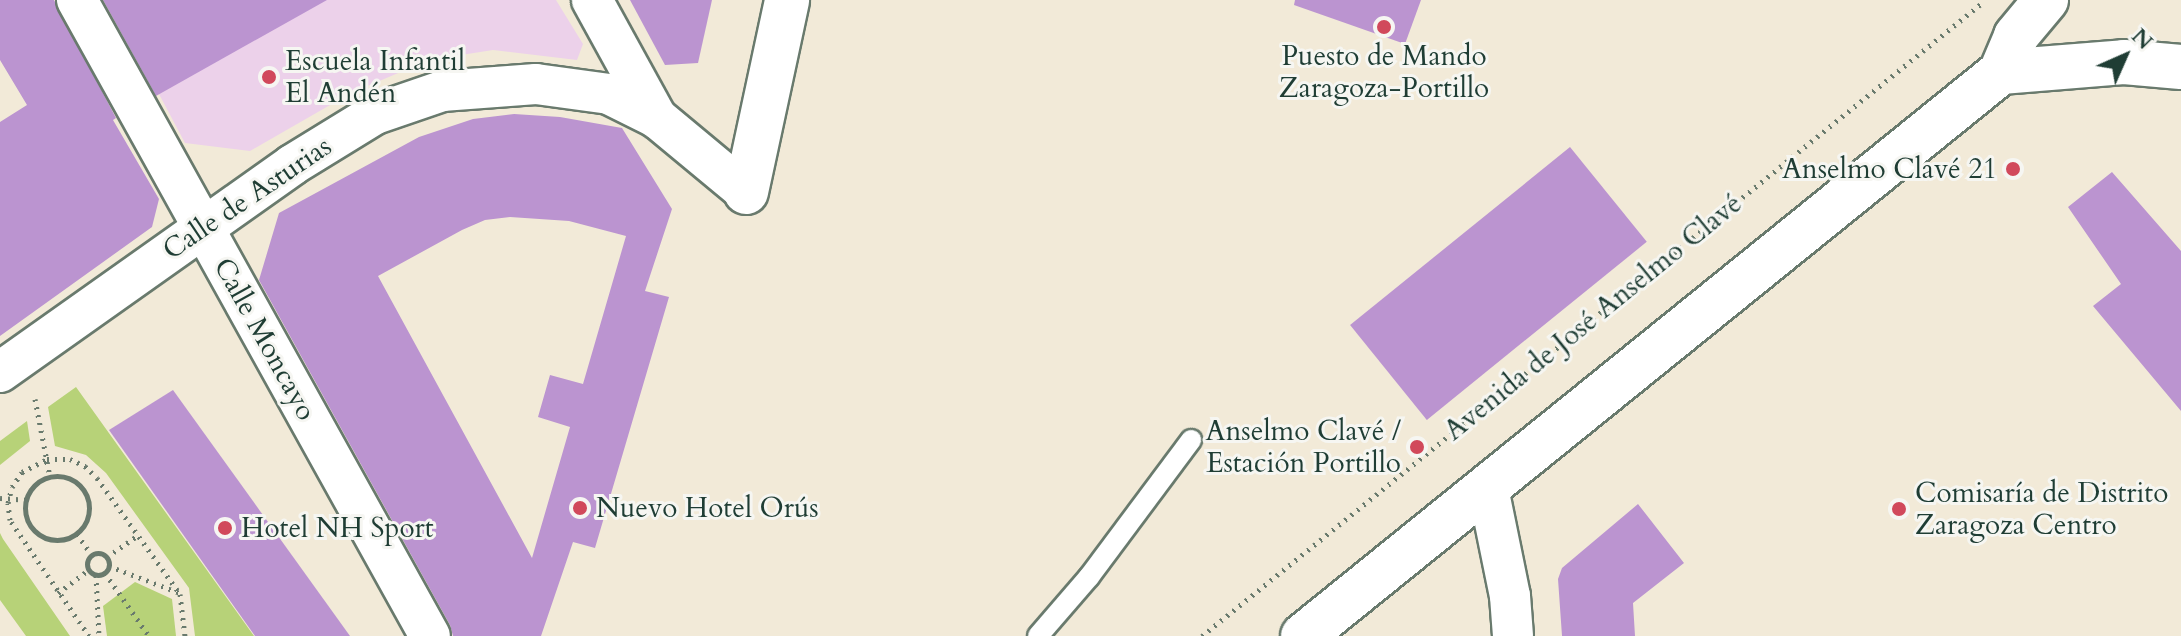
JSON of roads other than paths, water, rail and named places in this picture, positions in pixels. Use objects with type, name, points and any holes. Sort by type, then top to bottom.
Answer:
[{"type":"main road","points":[[746,192],[787,0]]},
{"type":"main road","points":[[1303,636],[2001,72],[2016,36],[2046,0]]},
{"type":"main road","points":[[2001,72],[2124,62],[2181,67]]},
{"type":"street","name":"Calle Moncayo","points":[[77,0],[430,636]]},
{"type":"street","points":[[592,0],[657,118],[746,192]]},
{"type":"street","name":"Calle de Asturias","points":[[13,362],[292,165],[375,114],[442,91],[536,84],[609,94],[657,118]]},
{"type":"street","points":[[1488,488],[1510,596],[1513,636]]},
{"type":"lane","points":[[1038,636],[1089,577],[1191,440]]},
{"type":"place","name":"Puesto de Mando Zaragoza-Portillo","points":[[1384,27]]},
{"type":"place","name":"Escuela Infantil El Andén","points":[[269,77]]},
{"type":"place","name":"Anselmo Clavé 21","points":[[2013,169]]},
{"type":"place","name":"Anselmo Clavé / Estación Portillo","points":[[1417,447]]},
{"type":"place","name":"Nuevo Hotel Orús","points":[[580,508]]},
{"type":"place","name":"Comisaría de Distrito Zaragoza Centro","points":[[1899,509]]},
{"type":"place","name":"Hotel NH Sport","points":[[225,528]]}]
